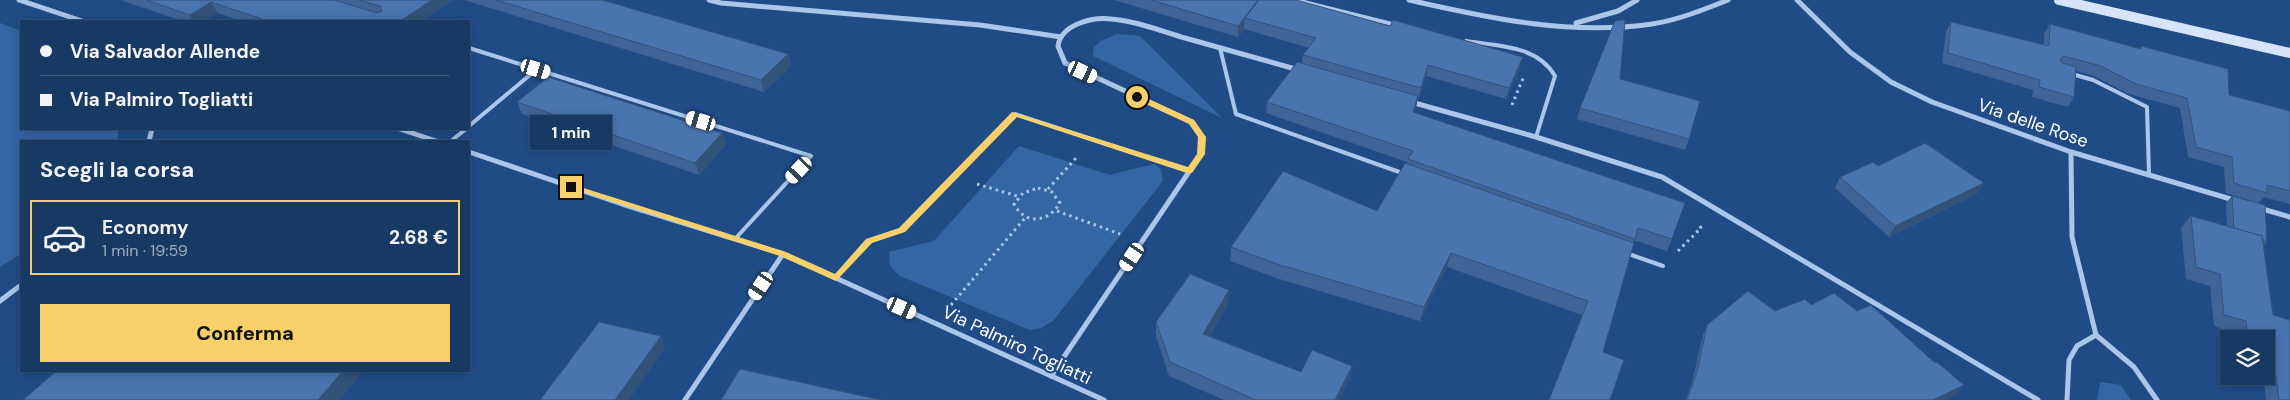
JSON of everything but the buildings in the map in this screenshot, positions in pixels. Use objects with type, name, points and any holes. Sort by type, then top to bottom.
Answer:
[{"type":"main road","points":[[2059,0],[2290,53]]},
{"type":"street","points":[[19,0],[79,20]]},
{"type":"street","points":[[709,0],[721,3],[782,6],[980,26],[1044,33],[1061,37]]},
{"type":"street","points":[[782,6],[788,0]]},
{"type":"street","points":[[1409,0],[1461,12],[1520,21],[1601,27],[1663,23],[1690,16],[1728,0]]},
{"type":"street","points":[[1568,25],[1595,19],[1618,11],[1637,0]]},
{"type":"street","name":"Via delle Rose","points":[[1797,0],[1850,52],[1891,82],[1932,102],[2071,152],[2243,203]]},
{"type":"street","points":[[1051,376],[1201,154],[1202,137],[1192,122],[1065,63],[1059,55],[1058,46],[1061,37],[1077,25],[1098,19],[1111,19],[1140,25],[1304,72]]},
{"type":"street","points":[[1408,101],[1536,137],[1662,177],[2038,400]]},
{"type":"street","points":[[403,130],[433,140]]},
{"type":"street","name":"Via Palmiro Togliatti","points":[[470,152],[622,204],[783,254],[1104,400]]},
{"type":"street","points":[[2071,152],[2072,237],[2096,335],[2134,367],[2157,400]]},
{"type":"street","points":[[2252,206],[2290,217]]},
{"type":"street","points":[[685,400],[783,254]]},
{"type":"street","points":[[0,301],[20,286]]},
{"type":"street","points":[[2067,400],[2069,360],[2077,346],[2096,335]]},
{"type":"lane","points":[[1296,0],[1405,27]]},
{"type":"lane","points":[[1458,40],[1535,54],[1552,67],[1555,76],[1536,137]]},
{"type":"lane","points":[[470,48],[811,156],[735,239]]},
{"type":"lane","points":[[1220,48],[1236,114],[1403,174]]},
{"type":"lane","points":[[470,125],[536,69]]},
{"type":"lane","points":[[2066,72],[2093,80],[2147,107],[2149,175]]},
{"type":"lane","points":[[836,278],[869,241],[902,230],[1015,114],[1190,171]]},
{"type":"lane","points":[[451,140],[465,130]]},
{"type":"lane","points":[[1616,249],[1663,266]]},
{"type":"path","points":[[1502,128],[1526,74]]},
{"type":"path","points":[[1048,190],[1093,139]]},
{"type":"path","points":[[954,176],[1017,196]]},
{"type":"path","points":[[1038,188],[1048,190],[1057,195],[1060,203],[1057,211],[1048,217],[1037,220],[1025,218],[1017,212],[1014,204],[1017,196],[1026,190],[1038,188]]},
{"type":"path","points":[[1057,211],[1142,242]]},
{"type":"path","points":[[936,324],[1025,218]]},
{"type":"path","points":[[1663,266],[1701,228],[1699,223]]},
{"type":"shaded area","points":[[0,23],[20,31],[20,130],[118,130],[118,140],[20,140],[20,255],[0,267]]},
{"type":"shaded area","points":[[1117,34],[1140,36],[1222,118],[1093,56],[1094,47],[1101,41]]},
{"type":"shaded area","points":[[1019,146],[1110,175],[1154,164],[1161,169],[1163,181],[1053,321],[1041,328],[1030,330],[900,276],[890,266],[889,252],[934,241]]},
{"type":"shaded area","points":[[2100,382],[2121,385],[2131,400],[2097,400]]},
{"type":"route","points":[[571,187],[783,254],[836,278],[869,241],[902,230],[1015,114],[1190,171],[1201,154],[1202,137],[1192,122],[1137,97]]}]
